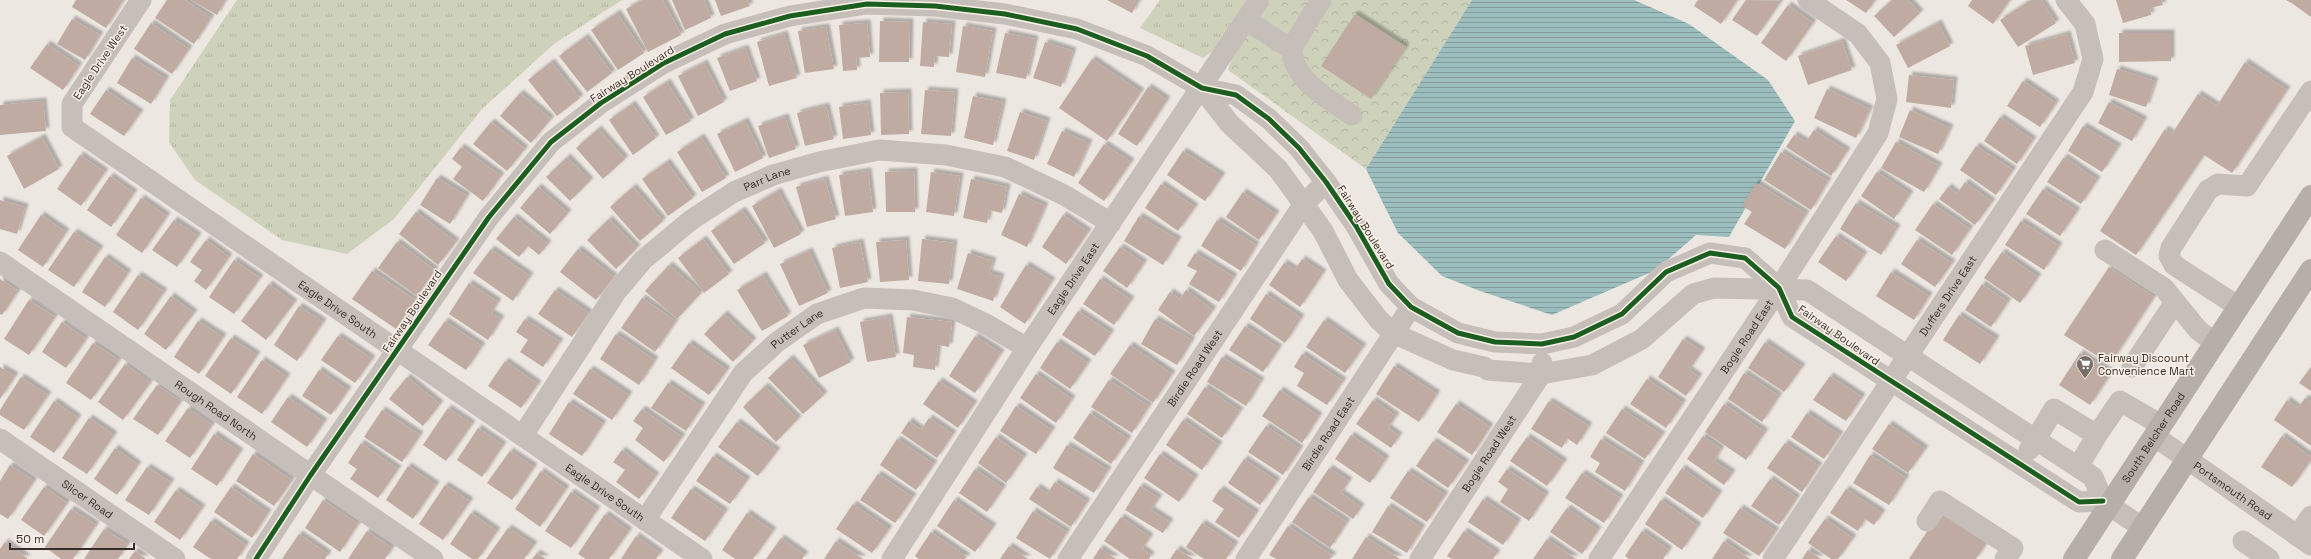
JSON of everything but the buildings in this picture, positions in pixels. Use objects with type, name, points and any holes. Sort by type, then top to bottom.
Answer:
[{"type":"main road","name":"South Belcher Road","points":[[2074,559],[2106,504],[2158,430],[2311,196]]},
{"type":"main road","points":[[2122,559],[2311,270]]},
{"type":"street","name":"Eagle Drive West","points":[[72,127],[72,104],[141,0]]},
{"type":"street","name":"Eagle Drive East","points":[[892,559],[1026,348],[1202,88],[1259,0]]},
{"type":"street","points":[[1321,0],[1291,49],[1292,58],[1307,84],[1352,115]]},
{"type":"street","name":"Bogie Road East","points":[[1599,559],[1779,288],[1878,133],[1887,99],[1880,63],[1858,34],[1808,0]]},
{"type":"street","name":"Duffers Drive East","points":[[1774,559],[2083,92],[2093,59],[2084,24],[2066,0]]},
{"type":"street","name":"Fairway Boulevard","points":[[256,559],[310,476],[489,217],[551,142],[601,103],[664,63],[725,34],[790,16],[867,4],[935,6],[1005,14],[1077,29],[1147,56],[1202,88],[1236,95],[1269,119],[1299,148],[1326,182],[1356,226],[1389,284],[1411,307],[1458,333],[1495,342],[1542,344],[1574,338],[1622,314],[1666,272],[1710,253],[1745,258],[1779,288],[1792,317],[1891,383],[2079,502],[2106,504],[2093,477],[1807,290],[1779,288],[1714,288],[1693,294],[1642,339],[1592,365],[1541,374],[1488,370],[1484,367],[1453,360],[1393,333],[1379,320],[1348,280],[1323,231],[1303,206],[1278,169],[1228,123],[1202,88]]},
{"type":"street","points":[[1246,20],[1291,49]]},
{"type":"street","points":[[2239,307],[2174,265],[2169,256],[2171,248],[2208,190],[2218,184],[2247,186],[2311,91]]},
{"type":"street","name":"Eagle Drive South","points":[[72,127],[398,349],[702,559]]},
{"type":"street","name":"Parr Lane","points":[[523,435],[616,292],[643,260],[691,220],[734,192],[773,175],[819,162],[879,150],[946,155],[1005,168],[1064,195],[1111,223]]},
{"type":"street","name":"Birdie Road West","points":[[1068,559],[1303,206],[1326,182]]},
{"type":"street","points":[[2105,250],[2164,288],[2198,330],[2215,343]]},
{"type":"street","name":"Rough Road North","points":[[0,262],[433,559]]},
{"type":"street","name":"Putter Lane","points":[[645,520],[743,373],[777,342],[817,314],[864,298],[913,300],[952,308],[986,324],[1026,348]]},
{"type":"street","points":[[2132,367],[2175,302]]},
{"type":"street","name":"Birdie Road East","points":[[1246,559],[1411,307]]},
{"type":"street","points":[[1541,374],[1542,344]]},
{"type":"street","name":"Bogie Road West","points":[[1420,559],[1541,374]]},
{"type":"street","name":"Portsmouth Road","points":[[2097,436],[2120,401],[2158,430],[2188,459],[2304,540]]},
{"type":"street","points":[[2020,464],[2054,409],[2097,436],[2078,467]]},
{"type":"street","name":"Slicer Road","points":[[0,439],[175,559]]},
{"type":"street","points":[[1927,521],[1940,501],[2013,548],[2006,559]]},
{"type":"street","points":[[2106,504],[2143,528]]},
{"type":"street","points":[[2304,540],[2311,516]]},
{"type":"street","points":[[2243,541],[2269,559]]},
{"type":"green space","points":[[237,0],[622,0],[554,44],[482,109],[394,219],[347,254],[282,240],[195,180],[169,142],[170,100]]},
{"type":"green space","points":[[1160,0],[1248,0],[1215,50],[1203,58],[1140,28]]},
{"type":"green space","points":[[1269,0],[1472,0],[1366,169],[1228,70],[1233,56]]},
{"type":"water","points":[[1472,0],[1634,0],[1689,24],[1768,80],[1795,121],[1729,237],[1696,235],[1656,270],[1552,315],[1480,291],[1442,276],[1398,233],[1366,169]]},
{"type":"cycle path","points":[[256,559],[310,476],[489,217],[551,142],[601,103],[664,63],[725,34],[790,16],[867,4],[935,6],[1005,14],[1077,29],[1147,56],[1202,88],[1236,95],[1269,119],[1299,148],[1326,182],[1356,226],[1389,284],[1411,307],[1458,333],[1495,342],[1542,344],[1574,337],[1622,314],[1666,272],[1710,253],[1745,258],[1779,288],[1792,317],[2079,502],[2103,501]]},
{"type":"place","name":"Fairway Discount Convenience Mart","points":[[2085,379]]}]
